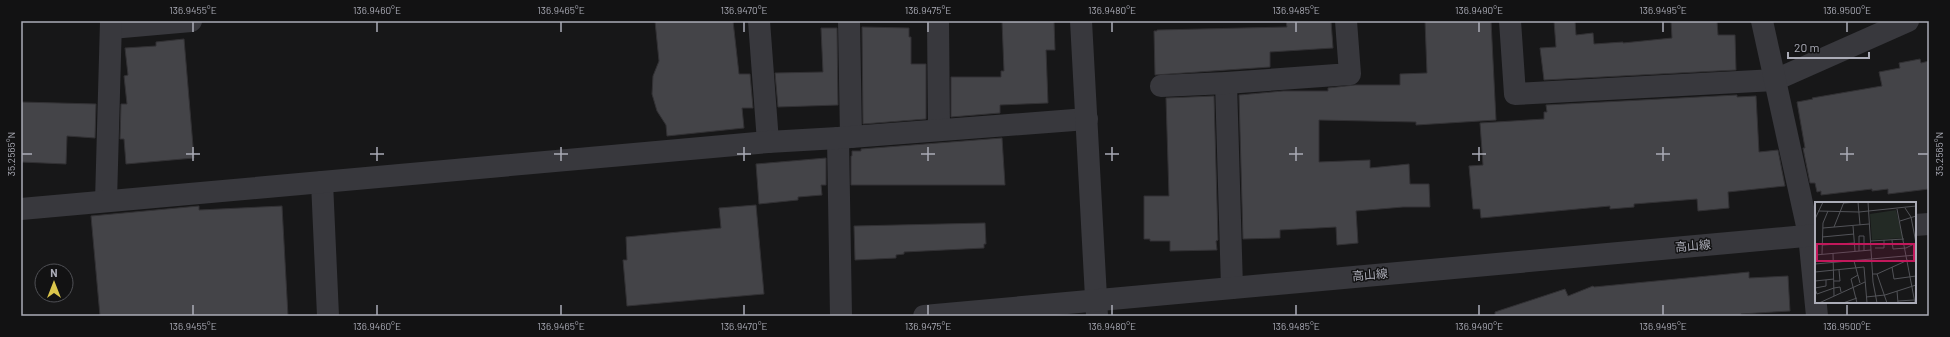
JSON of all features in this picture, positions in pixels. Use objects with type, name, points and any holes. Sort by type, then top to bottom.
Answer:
[{"type":"street","points":[[106,201],[111,24],[191,21]]},
{"type":"street","points":[[758,21],[768,142]]},
{"type":"street","points":[[841,316],[844,138],[850,21]]},
{"type":"street","points":[[938,21],[939,129]]},
{"type":"street","points":[[1081,21],[1097,308]]},
{"type":"street","points":[[1161,86],[1350,74],[1346,21]]},
{"type":"street","points":[[1510,21],[1515,94],[1775,80],[1908,21]]},
{"type":"street","points":[[1762,21],[1812,235],[1815,284]]},
{"type":"street","points":[[1226,83],[1232,288]]},
{"type":"street","points":[[21,208],[768,142],[844,138],[939,129],[1087,119]]},
{"type":"street","points":[[322,182],[328,316]]},
{"type":"street","points":[[1916,225],[1929,224]]},
{"type":"street","name":"高山線","points":[[924,316],[1097,308],[1232,288],[1812,235]]},
{"type":"street","points":[[1816,303],[1817,316]]},
{"type":"building","points":[[655,21],[733,21],[739,74],[750,74],[753,108],[742,108],[744,128],[667,136],[666,125],[657,111],[652,94],[653,76],[659,61]]},
{"type":"building","points":[[1002,21],[1054,21],[1055,50],[1046,50],[1048,103],[1000,105],[1000,113],[951,117],[951,77],[1001,77],[1001,71],[1004,71]]},
{"type":"building","points":[[1286,21],[1331,21],[1333,48],[1270,52],[1270,67],[1155,75],[1154,31],[1287,27]]},
{"type":"building","points":[[1425,21],[1491,21],[1496,120],[1416,125],[1416,122],[1319,120],[1319,162],[1370,160],[1370,168],[1409,164],[1410,184],[1429,184],[1430,207],[1403,207],[1356,211],[1358,243],[1337,245],[1336,227],[1280,230],[1280,238],[1243,239],[1239,95],[1283,91],[1328,91],[1328,88],[1355,85],[1400,85],[1400,74],[1427,73]]},
{"type":"building","points":[[1554,21],[1575,21],[1576,35],[1593,33],[1594,44],[1623,43],[1672,38],[1671,21],[1717,21],[1718,35],[1735,35],[1736,70],[1544,80],[1540,48],[1556,47]]},
{"type":"building","points":[[862,27],[909,28],[909,37],[911,37],[911,64],[926,64],[926,119],[863,124]]},
{"type":"building","points":[[821,28],[837,28],[838,105],[778,107],[775,73],[823,72]]},
{"type":"building","points":[[184,39],[194,158],[126,164],[124,139],[120,139],[121,104],[127,104],[124,76],[128,75],[125,48],[156,46],[156,42]]},
{"type":"building","points":[[1920,59],[1921,63],[1929,61],[1929,189],[1888,194],[1888,189],[1872,191],[1872,189],[1821,195],[1821,191],[1817,192],[1815,183],[1810,183],[1803,148],[1805,148],[1797,102],[1882,86],[1879,72],[1900,68],[1899,63]]},
{"type":"building","points":[[1737,95],[1737,97],[1756,96],[1759,152],[1778,150],[1785,186],[1728,192],[1729,208],[1698,211],[1697,199],[1634,204],[1634,207],[1610,209],[1610,206],[1481,218],[1480,209],[1473,209],[1469,166],[1483,165],[1480,123],[1544,119],[1544,112],[1547,112],[1546,105]]},
{"type":"building","points":[[1214,96],[1217,250],[1170,251],[1170,241],[1150,241],[1150,239],[1144,239],[1144,196],[1169,196],[1166,98]]},
{"type":"building","points":[[21,102],[96,104],[95,138],[67,136],[66,164],[21,162]]},
{"type":"building","points":[[1002,138],[1005,185],[851,185],[852,151],[861,151],[861,149]]},
{"type":"building","points":[[826,158],[826,185],[821,185],[822,195],[798,197],[798,200],[759,204],[756,164]]},
{"type":"building","points":[[756,205],[764,294],[627,306],[623,260],[627,260],[626,237],[721,228],[719,208]]},
{"type":"building","points":[[199,206],[199,210],[282,206],[288,316],[100,316],[91,216]]},
{"type":"building","points":[[985,223],[986,244],[984,244],[984,248],[904,252],[904,254],[896,255],[896,258],[855,260],[854,226]]},
{"type":"building","points":[[1749,272],[1749,278],[1788,276],[1790,311],[1741,314],[1741,316],[1495,316],[1495,312],[1565,289],[1568,296],[1593,286]]}]
